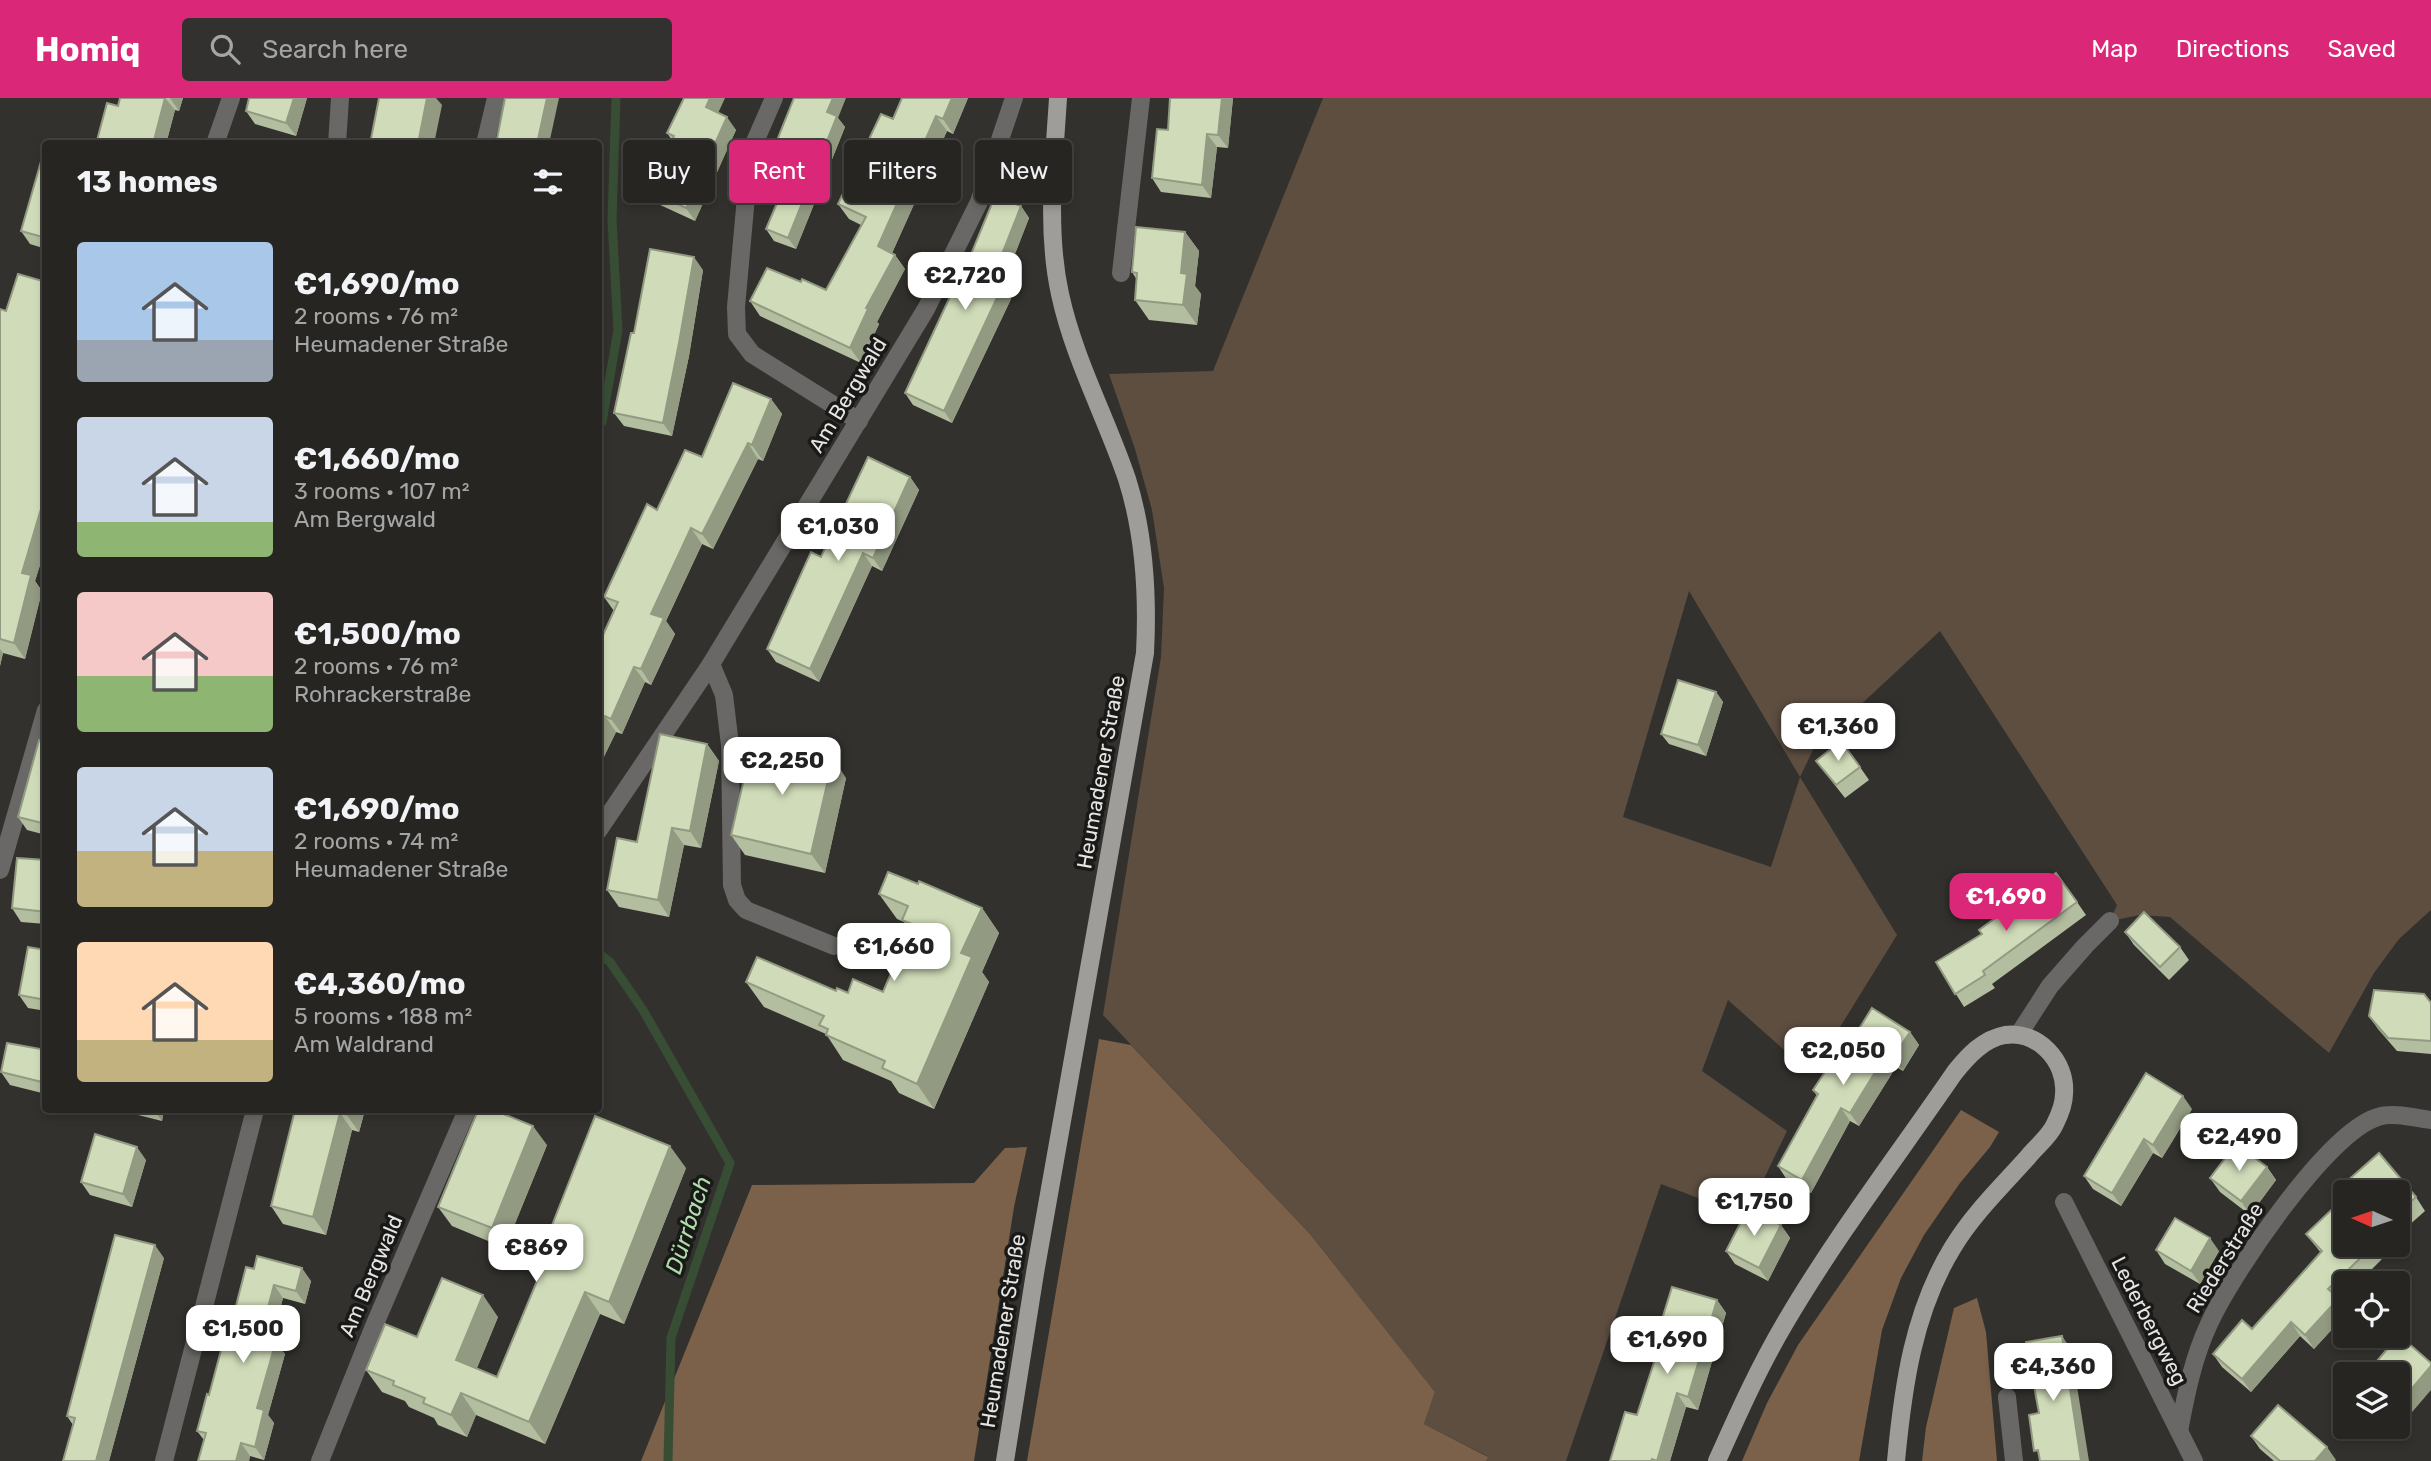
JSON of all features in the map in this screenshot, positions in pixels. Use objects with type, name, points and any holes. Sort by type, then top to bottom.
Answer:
[{"type":"main road","name":"Heumadener Straße","points":[[1005,1461],[1035,1273],[1146,653],[1147,600],[1141,535],[1127,480],[1072,341],[1053,251],[1052,191],[1058,98]]},
{"type":"main road","points":[[1717,1461],[1749,1388],[1785,1322],[1829,1252],[1955,1072],[1968,1056],[1988,1040],[2019,1034],[2044,1045],[2059,1065],[2064,1093],[2054,1126],[1975,1217],[1953,1247],[1930,1291],[1914,1338],[1901,1406],[1896,1461]]},
{"type":"street","points":[[216,140],[231,98]]},
{"type":"street","points":[[337,140],[340,98]]},
{"type":"street","points":[[486,140],[496,98]]},
{"type":"street","points":[[774,98],[750,153],[736,307],[737,334],[752,354],[859,421]]},
{"type":"street","name":"Am Bergwald","points":[[602,825],[711,664],[926,309],[979,202],[1014,98]]},
{"type":"street","points":[[1121,273],[1141,98]]},
{"type":"street","points":[[711,664],[724,695],[730,745],[732,885],[737,900],[746,910],[834,946]]},
{"type":"street","points":[[0,870],[42,724]]},
{"type":"street","points":[[2019,1034],[2050,986],[2110,921]]},
{"type":"street","points":[[164,1461],[254,1113]]},
{"type":"street","name":"Am Bergwald","points":[[320,1461],[373,1326],[466,1113]]},
{"type":"street","name":"Riederstraße","points":[[2179,1431],[2190,1374],[2209,1322],[2250,1255],[2300,1185],[2352,1130],[2379,1116],[2431,1121]]},
{"type":"street","name":"Lederbergweg","points":[[2064,1202],[2194,1461]]},
{"type":"street","points":[[2007,1397],[2014,1461]]},
{"type":"shaded area","points":[[1323,98],[2431,98],[2431,910],[2399,939],[2374,973],[2329,1053],[2170,917],[2140,915],[2110,921],[2117,905],[1940,631],[1814,748],[1800,777],[1897,935],[1811,1074],[1728,1000],[1702,1071],[1787,1131],[1746,1216],[1661,1184],[1566,1461],[1486,1461],[1487,1456],[1424,1424],[1435,1392],[1310,1234],[1103,1015],[1161,657],[1164,588],[1152,510],[1135,449],[1109,374],[1213,371]],"holes":[[[1689,591],[1800,777],[1771,867],[1623,817]]]},
{"type":"shaded area","points":[[1099,1039],[1131,1045],[1310,1234],[1435,1392],[1424,1424],[1488,1457],[1486,1461],[1027,1461]]},
{"type":"shaded area","points":[[1961,1110],[1999,1132],[1924,1235],[1901,1278],[1882,1330],[1859,1461],[1742,1461],[1767,1403],[1798,1345]]},
{"type":"shaded area","points":[[1027,1147],[1014,1207],[974,1461],[641,1461],[752,1185],[974,1183],[1005,1148]]},
{"type":"shaded area","points":[[1977,1298],[1986,1332],[1997,1461],[1922,1461],[1926,1427],[1954,1308]]},
{"type":"building","points":[[120,98],[165,98],[154,140],[97,140],[107,103],[118,106]]},
{"type":"building","points":[[249,98],[294,98],[286,123],[246,111]]},
{"type":"building","points":[[379,98],[427,98],[419,140],[371,140]]},
{"type":"building","points":[[505,98],[547,98],[538,140],[497,140]]},
{"type":"building","points":[[684,98],[710,98],[706,107],[727,117],[715,144],[715,140],[672,140],[674,136],[667,133]]},
{"type":"building","points":[[794,98],[833,98],[827,112],[837,116],[827,140],[777,140]]},
{"type":"building","points":[[902,98],[952,98],[943,119],[936,116],[925,140],[869,140],[881,114],[893,119]]},
{"type":"building","points":[[1170,98],[1222,98],[1218,135],[1207,134],[1202,185],[1152,178],[1157,129],[1168,130]]},
{"type":"building","points":[[42,158],[42,237],[21,231]]},
{"type":"building","points":[[844,191],[844,203],[897,203],[878,246],[895,255],[866,308],[868,309],[850,348],[750,301],[767,268],[826,290],[866,217],[838,204]]},
{"type":"building","points":[[675,203],[688,203],[686,208]]},
{"type":"building","points":[[777,203],[802,203],[788,238],[766,229]]},
{"type":"building","points":[[992,203],[1013,203],[1021,206],[991,282],[1002,287],[944,411],[905,393],[965,269]]},
{"type":"building","points":[[1136,227],[1185,232],[1181,273],[1187,274],[1183,305],[1135,300],[1137,273],[1132,272]]},
{"type":"building","points":[[650,249],[694,257],[663,423],[614,413],[631,333],[634,333]]},
{"type":"building","points":[[18,274],[42,281],[42,506],[22,573],[31,575],[14,643],[0,639],[0,309],[6,311]]},
{"type":"building","points":[[733,383],[771,399],[752,445],[748,443],[702,534],[691,528],[651,614],[664,618],[641,669],[634,667],[611,719],[605,716],[602,722],[602,637],[618,602],[604,597],[647,504],[657,510],[685,450],[702,457]]},
{"type":"building","points":[[868,457],[910,477],[873,558],[863,553],[810,669],[767,649],[811,552],[821,557]]},
{"type":"building","points":[[1678,680],[1716,692],[1698,745],[1661,734]]},
{"type":"building","points":[[660,734],[707,744],[690,831],[672,828],[658,900],[607,890],[617,838],[637,842]]},
{"type":"building","points":[[39,740],[42,741],[42,823],[18,817]]},
{"type":"building","points":[[753,740],[833,758],[811,854],[731,835]]},
{"type":"building","points":[[1841,741],[1860,767],[1836,785],[1816,761]]},
{"type":"building","points":[[17,858],[42,860],[42,912],[12,908]]},
{"type":"building","points":[[888,872],[918,884],[919,881],[982,908],[961,953],[972,957],[917,1084],[882,1068],[885,1061],[826,1035],[828,1029],[819,1025],[824,1016],[746,982],[757,957],[836,991],[837,988],[848,993],[853,979],[883,992],[912,924],[902,920],[908,906],[879,894]]},
{"type":"building","points":[[2056,873],[2077,902],[1983,971],[1985,975],[1955,994],[1936,962],[1982,934],[1979,930]]},
{"type":"building","points":[[2144,912],[2180,947],[2160,967],[2125,932]]},
{"type":"building","points":[[28,947],[42,949],[42,999],[19,995]]},
{"type":"building","points":[[2374,990],[2424,994],[2431,1003],[2431,1041],[2388,1038],[2369,1016]]},
{"type":"building","points":[[1872,1008],[1910,1032],[1893,1057],[1887,1053],[1850,1113],[1841,1108],[1802,1180],[1778,1166],[1818,1094],[1813,1090],[1834,1058],[1839,1061]]},
{"type":"building","points":[[7,1043],[42,1049],[42,1082],[1,1072]]},
{"type":"building","points":[[2146,1073],[2183,1096],[2153,1145],[2144,1139],[2112,1193],[2084,1176]]},
{"type":"building","points":[[294,1113],[340,1113],[313,1217],[271,1206]]},
{"type":"building","points":[[477,1113],[501,1113],[533,1126],[492,1228],[438,1207]]},
{"type":"building","points":[[595,1116],[670,1146],[609,1302],[585,1292],[529,1422],[461,1393],[451,1415],[423,1403],[425,1398],[393,1385],[394,1381],[366,1370],[385,1324],[417,1337],[442,1278],[483,1295],[456,1360],[497,1377],[540,1274],[534,1271]]},
{"type":"building","points":[[95,1134],[137,1147],[123,1194],[81,1182]]},
{"type":"building","points":[[2236,1144],[2267,1167],[2241,1201],[2210,1178]]},
{"type":"building","points":[[2379,1153],[2402,1180],[2348,1180]]},
{"type":"building","points":[[2410,1190],[2416,1197],[2410,1202]]},
{"type":"building","points":[[1748,1208],[1781,1225],[1759,1268],[1726,1251]]},
{"type":"building","points":[[2333,1208],[2333,1257],[2361,1257],[2347,1271],[2333,1271],[2333,1284],[2328,1289],[2333,1293],[2333,1305],[2305,1335],[2291,1322],[2242,1379],[2213,1354],[2242,1320],[2252,1329],[2322,1251],[2306,1234]]},
{"type":"building","points":[[2175,1218],[2210,1238],[2191,1271],[2156,1250]]},
{"type":"building","points":[[115,1235],[155,1245],[96,1461],[63,1461],[75,1418],[67,1416]]},
{"type":"building","points":[[257,1256],[302,1268],[296,1291],[274,1285],[260,1337],[276,1341],[257,1408],[264,1410],[255,1447],[241,1443],[236,1461],[198,1461],[206,1433],[197,1431],[207,1394],[209,1395],[227,1328],[230,1329],[246,1267],[254,1269]]},
{"type":"building","points":[[1672,1287],[1717,1300],[1688,1397],[1677,1393],[1657,1461],[1610,1461],[1625,1412],[1637,1415],[1665,1328],[1660,1326]]},
{"type":"building","points":[[2062,1336],[2081,1461],[2040,1461],[2038,1450],[2034,1451],[2029,1415],[2039,1413],[2026,1342]]},
{"type":"building","points":[[2410,1345],[2431,1363],[2431,1366],[2410,1391],[2410,1362],[2376,1362],[2388,1348],[2410,1348]]},
{"type":"building","points":[[2278,1405],[2327,1447],[2315,1461],[2280,1461],[2251,1436]]},
{"type":"waterway","name":"Dürrbach","points":[[602,422],[618,330],[612,220],[616,98]]},
{"type":"waterway","name":"Dürrbach","points":[[602,956],[610,962],[643,1010],[730,1163],[671,1338],[668,1461]]}]
